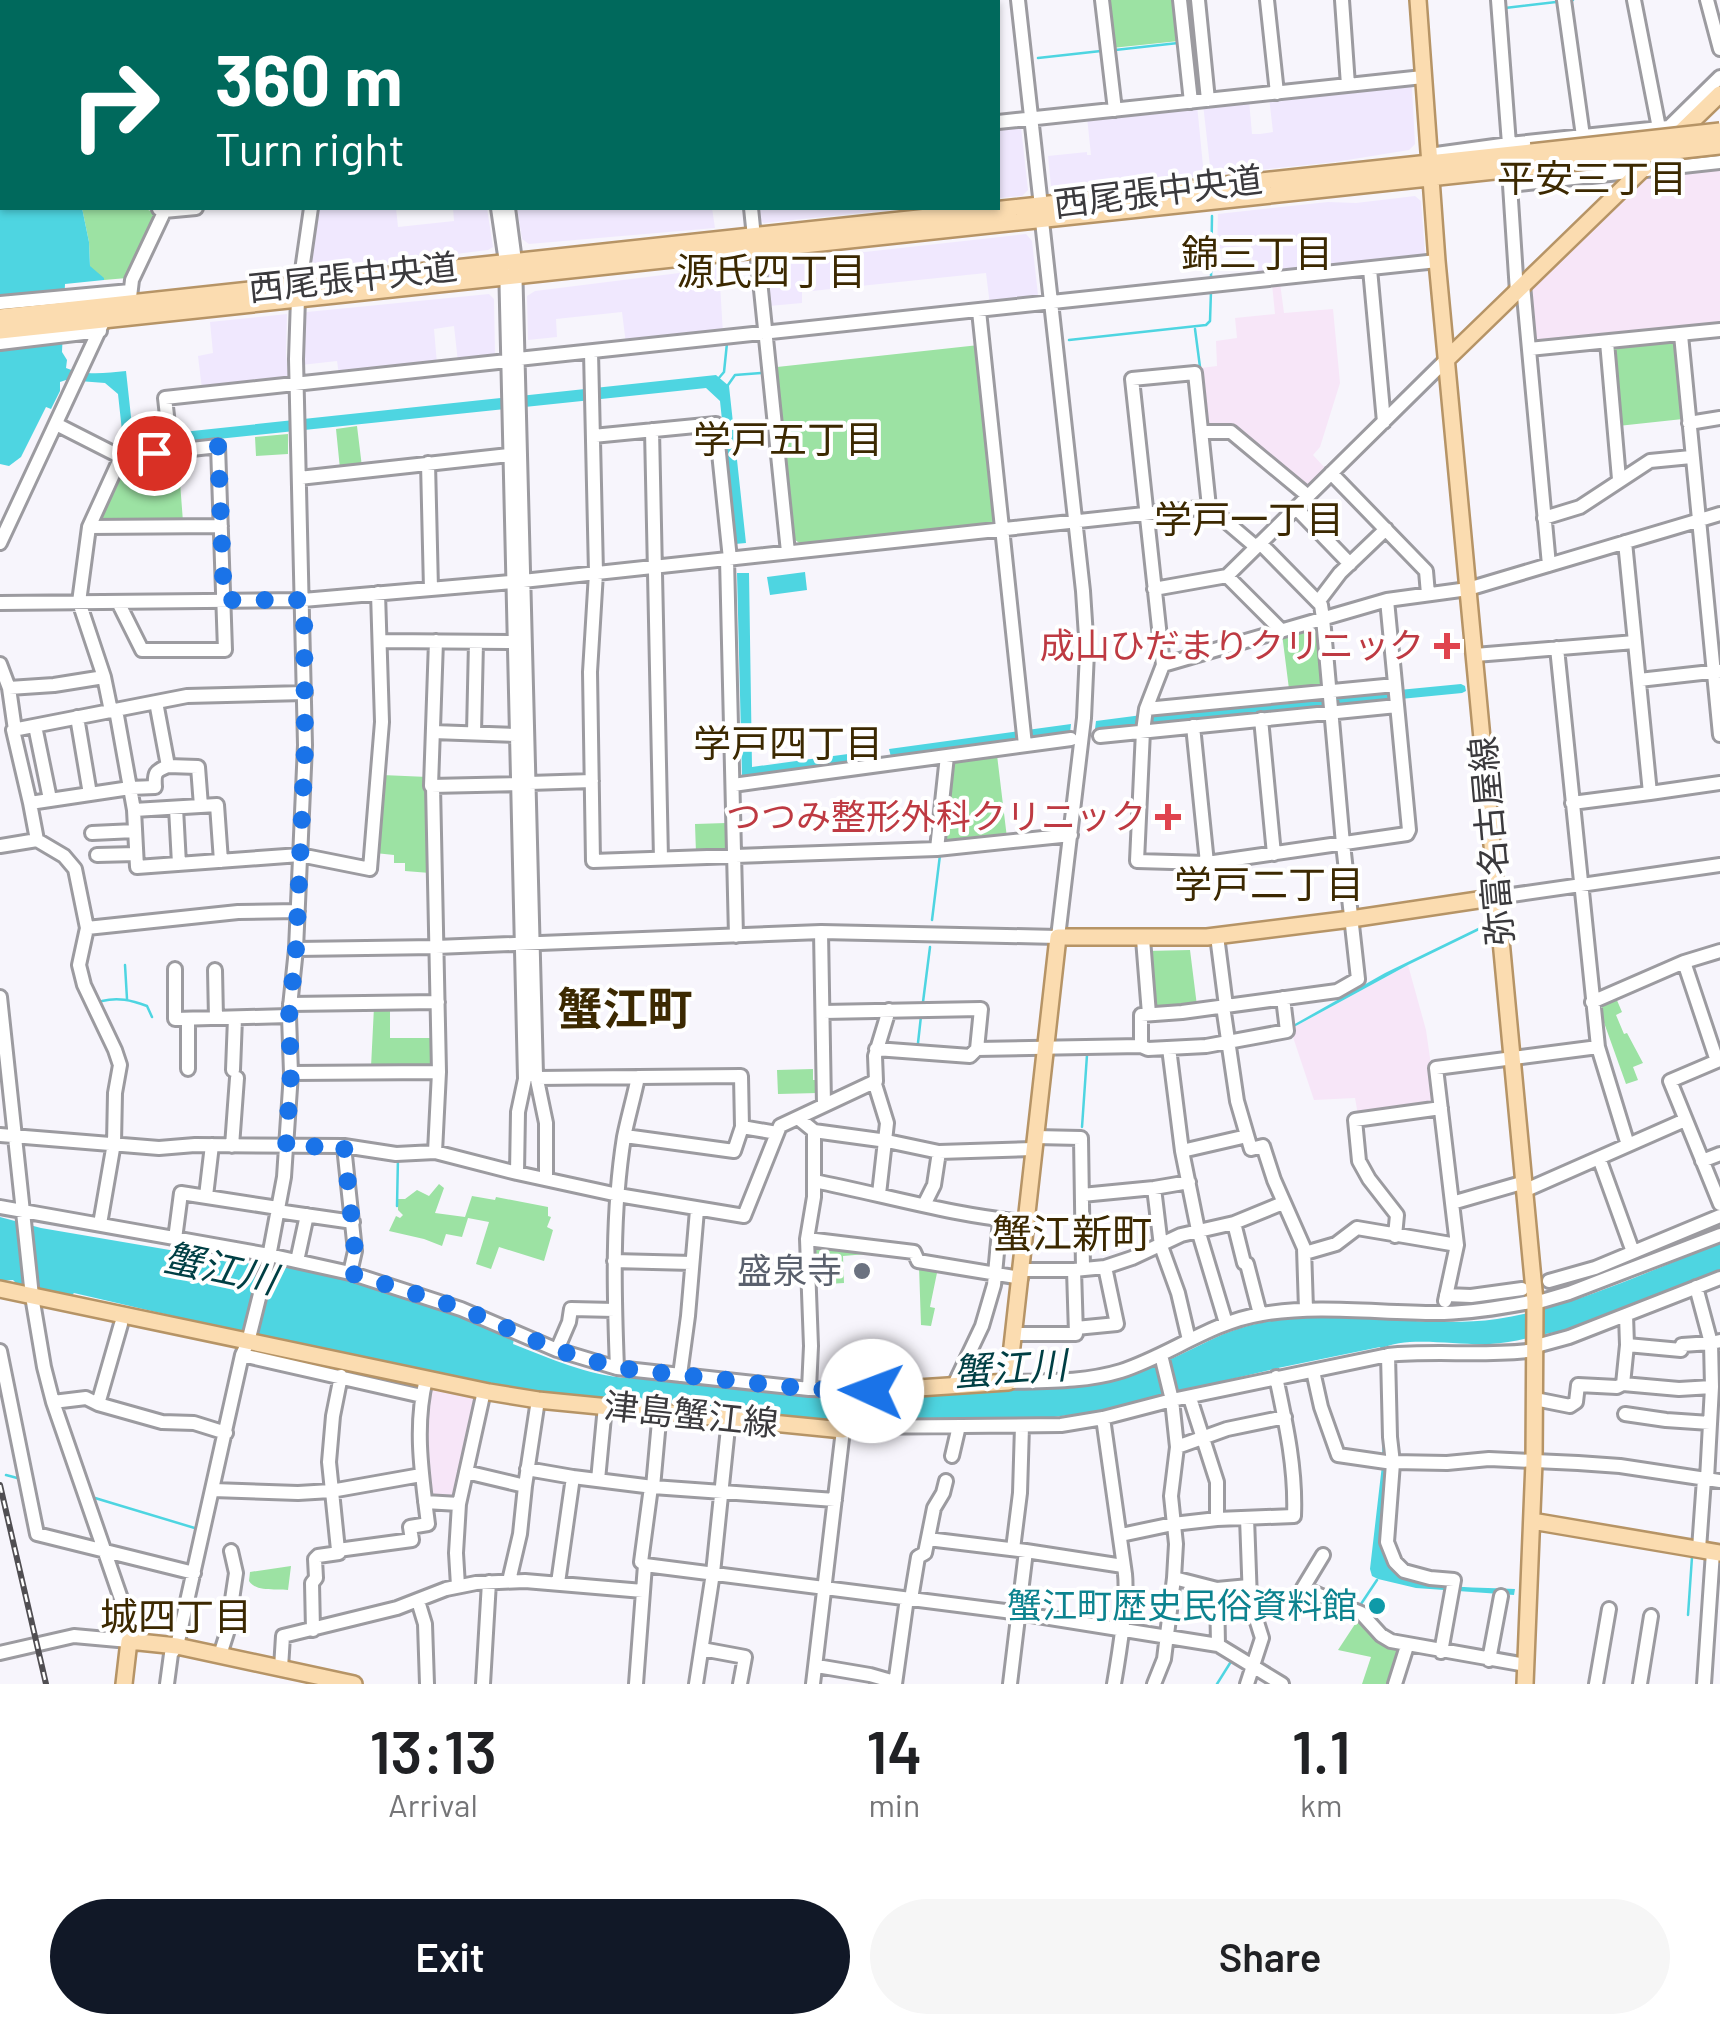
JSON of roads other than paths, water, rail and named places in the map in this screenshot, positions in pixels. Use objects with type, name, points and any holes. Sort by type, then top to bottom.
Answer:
[{"type":"main road","name":"弥富名古屋線","points":[[1418,0],[1446,360],[1535,1302],[1534,1462],[1525,1684]]},
{"type":"main road","points":[[1446,360],[1720,94]]},
{"type":"main road","name":"西尾張中央道","points":[[1531,159],[1720,131]]},
{"type":"main road","name":"西尾張中央道","points":[[0,332],[300,291],[1042,213],[1430,165],[1720,146]]},
{"type":"main road","name":"西尾張中央道","points":[[0,317],[95,317],[130,297],[300,291]]},
{"type":"main road","points":[[843,1430],[847,1392],[1008,1382],[1058,937],[1217,936],[1498,897]]},
{"type":"main road","name":"津島蟹江線","points":[[0,1289],[31,1292],[247,1345],[484,1391],[538,1400],[843,1430]]},
{"type":"main road","points":[[1532,1521],[1711,1551]]},
{"type":"main road","points":[[124,1684],[129,1640],[177,1646],[354,1684]]},
{"type":"street","points":[[296,949],[821,932],[1058,937],[1084,718],[1087,652],[1018,0]]},
{"type":"street","points":[[1102,0],[1115,110]]},
{"type":"street","points":[[1180,0],[1191,102]]},
{"type":"street","points":[[1198,0],[1208,100]]},
{"type":"street","points":[[1267,0],[1277,93]]},
{"type":"street","points":[[1342,0],[1348,85]]},
{"type":"street","points":[[1498,0],[1509,144]]},
{"type":"street","points":[[1564,0],[1583,136]]},
{"type":"street","points":[[1634,0],[1659,128]]},
{"type":"street","points":[[1708,0],[1720,49]]},
{"type":"street","points":[[1000,122],[1423,77]]},
{"type":"street","points":[[1430,165],[1509,144],[1669,127],[1720,78]]},
{"type":"street","points":[[1549,564],[1510,185],[1720,162]]},
{"type":"street","points":[[130,297],[132,280],[162,210]]},
{"type":"street","points":[[168,1684],[171,1654],[177,1646],[269,1258],[286,1147],[305,693],[296,384],[300,291],[311,210]]},
{"type":"street","points":[[498,210],[510,270]]},
{"type":"street","points":[[508,210],[532,1077],[546,1123],[546,1180]]},
{"type":"street","points":[[751,210],[788,552]]},
{"type":"street","points":[[170,449],[165,398],[1438,261]]},
{"type":"street","points":[[1370,269],[1384,422]]},
{"type":"street","points":[[0,302],[95,317]]},
{"type":"street","points":[[979,311],[1024,738]]},
{"type":"street","points":[[0,343],[95,317]]},
{"type":"street","points":[[0,542],[82,370],[95,317]]},
{"type":"street","points":[[1529,349],[1720,330]]},
{"type":"street","points":[[1680,335],[1717,671],[1720,735]]},
{"type":"street","points":[[1607,342],[1620,479]]},
{"type":"street","points":[[591,352],[596,573],[590,672],[593,861],[936,848],[1071,835]]},
{"type":"street","points":[[1154,589],[1226,576],[1446,360]]},
{"type":"street","points":[[1209,507],[1195,373],[1132,379],[1162,665],[1144,720],[1137,861],[1207,863],[1407,834],[1387,600]]},
{"type":"street","points":[[514,410],[509,455],[518,581],[514,642],[516,735],[523,784]]},
{"type":"street","points":[[1689,424],[1720,418]]},
{"type":"street","points":[[56,424],[121,457],[218,446],[225,650],[142,650],[118,602]]},
{"type":"street","points":[[593,436],[716,424],[729,559],[736,936]]},
{"type":"street","points":[[652,430],[661,859]]},
{"type":"street","points":[[1201,432],[1230,432],[1308,496]]},
{"type":"street","points":[[300,478],[509,455]]},
{"type":"street","points":[[121,457],[89,527],[79,602],[113,710],[134,810],[137,866],[300,855],[370,869],[382,722],[378,593]]},
{"type":"street","points":[[1544,518],[1580,507],[1650,461],[1692,458]]},
{"type":"street","points":[[428,464],[431,589]]},
{"type":"street","points":[[1332,473],[1426,571],[1428,594]]},
{"type":"street","points":[[0,603],[304,600],[1209,507],[1258,545],[1318,602],[1323,618],[1358,979],[1337,991],[1142,1014],[1141,1046]]},
{"type":"street","points":[[1296,508],[1350,564]]},
{"type":"street","points":[[1162,665],[1387,600],[1468,588],[1720,514]]},
{"type":"street","points":[[89,527],[221,526]]},
{"type":"street","points":[[1318,602],[1386,530]]},
{"type":"street","points":[[1625,542],[1650,792]]},
{"type":"street","points":[[1226,576],[1281,630]]},
{"type":"street","points":[[380,640],[514,642]]},
{"type":"street","points":[[434,1152],[439,1072],[433,786],[436,641]]},
{"type":"street","points":[[474,733],[476,642]]},
{"type":"street","points":[[1475,655],[1635,642]]},
{"type":"street","points":[[1557,648],[1598,1048],[1628,1145]]},
{"type":"street","points":[[0,664],[9,688],[9,731],[37,840]]},
{"type":"street","points":[[1639,680],[1717,671]]},
{"type":"street","points":[[9,688],[104,677]]},
{"type":"street","points":[[9,731],[187,696],[305,693]]},
{"type":"street","points":[[1144,720],[1193,726],[1261,720],[1331,702],[1396,695]]},
{"type":"street","points":[[1100,736],[1144,720],[1396,695]]},
{"type":"street","points":[[156,702],[168,766]]},
{"type":"street","points":[[77,718],[90,794]]},
{"type":"street","points":[[1261,720],[1274,854]]},
{"type":"street","points":[[35,726],[50,800]]},
{"type":"street","points":[[1193,726],[1207,863]]},
{"type":"street","points":[[433,732],[516,735]]},
{"type":"street","points":[[734,785],[948,756],[1024,738],[1071,739]]},
{"type":"street","points":[[936,848],[948,756]]},
{"type":"street","points":[[30,802],[155,787],[154,774],[168,766],[198,767],[201,806]]},
{"type":"street","points":[[433,786],[592,780]]},
{"type":"street","points":[[1572,803],[1720,783]]},
{"type":"street","points":[[134,810],[217,805],[221,860]]},
{"type":"street","points":[[176,808],[179,864]]},
{"type":"street","points":[[92,834],[135,832]]},
{"type":"street","points":[[0,846],[37,840],[64,856],[74,869],[87,928],[79,965],[120,1066],[114,1143],[100,1224]]},
{"type":"street","points":[[98,854],[136,854]]},
{"type":"street","points":[[1498,897],[1720,865]]},
{"type":"street","points":[[87,928],[238,912],[298,910]]},
{"type":"street","points":[[821,932],[824,1105]]},
{"type":"street","points":[[1217,936],[1237,1101],[1250,1150],[1264,1146],[1304,1253],[1306,1309]]},
{"type":"street","points":[[1144,938],[1149,1014]]},
{"type":"street","points":[[1592,1002],[1684,962],[1720,951]]},
{"type":"street","points":[[1684,962],[1717,1061],[1670,1082],[1720,1204]]},
{"type":"street","points":[[175,970],[176,1019],[438,1002]]},
{"type":"street","points":[[215,970],[216,1018]]},
{"type":"street","points":[[0,997],[37,1334],[52,1402],[127,1616],[129,1640],[74,1636],[0,1653]]},
{"type":"street","points":[[876,1050],[970,1056],[978,1049],[1141,1046],[1148,1050],[1206,1046],[1287,1030],[1283,998]]},
{"type":"street","points":[[823,1012],[981,1009],[978,1049]]},
{"type":"street","points":[[0,1135],[159,1148],[344,1146],[396,1154],[434,1152],[618,1195],[744,1216],[780,1126],[876,1081],[876,1050],[889,1010]]},
{"type":"street","points":[[232,1146],[234,1018]]},
{"type":"street","points":[[188,1019],[188,1069]]},
{"type":"street","points":[[1169,1048],[1188,1182],[1226,1324]]},
{"type":"street","points":[[1442,1313],[1457,1245],[1436,1068],[1598,1048]]},
{"type":"street","points":[[291,1073],[439,1072]]},
{"type":"street","points":[[532,1077],[741,1076],[742,1128],[734,1151],[624,1136]]},
{"type":"street","points":[[517,1174],[518,1112],[532,1077]]},
{"type":"street","points":[[618,1368],[614,1261],[618,1195],[624,1136],[638,1077]]},
{"type":"street","points":[[874,1082],[886,1115],[879,1194]]},
{"type":"street","points":[[1395,1236],[1397,1215],[1359,1161],[1356,1120],[1441,1108]]},
{"type":"street","points":[[798,1118],[814,1130],[939,1152],[1082,1138],[1076,1334],[1014,1334]]},
{"type":"street","points":[[1452,1203],[1525,1186],[1685,1120]]},
{"type":"street","points":[[742,1128],[777,1133]]},
{"type":"street","points":[[809,1389],[812,1346],[807,1239],[814,1180],[814,1130]]},
{"type":"street","points":[[1182,1151],[1247,1136]]},
{"type":"street","points":[[206,1196],[212,1146]]},
{"type":"street","points":[[344,1146],[355,1251],[350,1273]]},
{"type":"street","points":[[924,1205],[934,1185],[939,1152]]},
{"type":"street","points":[[1702,1161],[1720,1154]]},
{"type":"street","points":[[1599,1158],[1633,1252]]},
{"type":"street","points":[[814,1180],[924,1205],[1026,1222]]},
{"type":"street","points":[[1082,1195],[1188,1182]]},
{"type":"street","points":[[1154,1188],[1162,1246],[1189,1340]]},
{"type":"street","points":[[175,1239],[181,1194],[352,1222]]},
{"type":"street","points":[[807,1239],[896,1248],[914,1252],[918,1262],[1022,1274],[1105,1267],[1182,1235],[1234,1224],[1283,1203]]},
{"type":"street","points":[[0,1206],[350,1273],[461,1308],[557,1350],[618,1368],[847,1392]]},
{"type":"street","points":[[680,1375],[697,1210]]},
{"type":"street","points":[[298,1260],[307,1215]]},
{"type":"street","points":[[1549,1281],[1595,1268],[1720,1216]]},
{"type":"street","points":[[954,1385],[982,1326],[996,1274],[1000,1220]]},
{"type":"street","points":[[1234,1224],[1260,1314]]},
{"type":"street","points":[[1304,1253],[1336,1244],[1357,1228],[1457,1245]]},
{"type":"street","points":[[1008,1382],[1096,1377],[1123,1370],[1162,1356],[1226,1324],[1260,1314],[1306,1309],[1442,1313],[1535,1302],[1569,1293],[1720,1235]]},
{"type":"street","points":[[614,1261],[692,1263]]},
{"type":"street","points":[[1076,1328],[1116,1324],[1105,1267]]},
{"type":"street","points":[[813,1684],[843,1430],[1060,1426],[1388,1355],[1500,1355],[1569,1337],[1720,1278]]},
{"type":"street","points":[[1446,1296],[1522,1288]]},
{"type":"street","points":[[1696,1288],[1715,1342],[1704,1684]]},
{"type":"street","points":[[557,1350],[571,1309],[615,1310]]},
{"type":"street","points":[[1623,1384],[1626,1315]]},
{"type":"street","points":[[98,1404],[121,1324]]},
{"type":"street","points":[[1627,1346],[1680,1350],[1682,1345],[1715,1342]]},
{"type":"street","points":[[247,1345],[341,1376],[422,1396]]},
{"type":"street","points":[[0,1350],[37,1534],[194,1573]]},
{"type":"street","points":[[1388,1355],[1386,1536],[1395,1562],[1404,1571],[1454,1580],[1441,1652]]},
{"type":"street","points":[[1154,1684],[1164,1658],[1176,1544],[1172,1474],[1177,1446],[1162,1356]]},
{"type":"street","points":[[1314,1371],[1321,1407],[1338,1455],[1389,1462],[1489,1459],[1620,1466],[1710,1480]]},
{"type":"street","points":[[312,1630],[315,1559],[339,1553],[329,1462],[332,1416],[341,1376]]},
{"type":"street","points":[[1121,1535],[1216,1519],[1294,1516],[1295,1489],[1276,1377]]},
{"type":"street","points":[[338,1550],[412,1540],[410,1527],[428,1524],[419,1448],[426,1379]]},
{"type":"street","points":[[1535,1399],[1570,1406],[1576,1402],[1578,1384],[1712,1387]]},
{"type":"street","points":[[458,1586],[459,1504],[484,1391]]},
{"type":"street","points":[[52,1402],[86,1398],[162,1422],[194,1423],[226,1432]]},
{"type":"street","points":[[1190,1398],[1216,1482],[1216,1519]]},
{"type":"street","points":[[509,1581],[520,1534],[538,1400]]},
{"type":"street","points":[[598,1480],[605,1406]]},
{"type":"street","points":[[660,1410],[641,1562],[645,1565],[909,1598],[1218,1644],[1282,1684]]},
{"type":"street","points":[[1625,1414],[1710,1423]]},
{"type":"street","points":[[1177,1446],[1227,1429],[1285,1417]]},
{"type":"street","points":[[696,1684],[713,1573],[729,1418]]},
{"type":"street","points":[[1103,1418],[1125,1576],[1114,1684]]},
{"type":"street","points":[[817,1666],[870,1675],[893,1684],[918,1557],[926,1553],[934,1508],[946,1480],[959,1426]]},
{"type":"street","points":[[1010,1684],[1020,1550],[1022,1426]]},
{"type":"street","points":[[527,1469],[652,1487],[835,1500]]},
{"type":"street","points":[[466,1472],[524,1486]]},
{"type":"street","points":[[213,1490],[298,1494],[422,1475]]},
{"type":"street","points":[[558,1584],[573,1476]]},
{"type":"street","points":[[425,1502],[459,1504]]},
{"type":"street","points":[[1247,1518],[1250,1600],[1262,1638],[1247,1684]]},
{"type":"street","points":[[928,1539],[1123,1566]]},
{"type":"street","points":[[220,1656],[236,1574],[231,1551]]},
{"type":"street","points":[[1323,1555],[1303,1588],[1361,1613],[1380,1635],[1407,1646],[1526,1666]]},
{"type":"street","points":[[636,1684],[645,1565]]},
{"type":"street","points":[[1174,1578],[1218,1589],[1249,1586]]},
{"type":"street","points":[[282,1668],[283,1636],[418,1601],[446,1588],[509,1581],[643,1591]]},
{"type":"street","points":[[483,1684],[490,1582]]},
{"type":"street","points":[[1218,1589],[1218,1644]]},
{"type":"street","points":[[1489,1660],[1500,1596]]},
{"type":"street","points":[[418,1601],[424,1624],[427,1684]]},
{"type":"street","points":[[1596,1684],[1609,1609]]},
{"type":"street","points":[[1640,1684],[1651,1616]]},
{"type":"street","points":[[1394,1684],[1407,1646]]},
{"type":"street","points":[[702,1649],[745,1657],[740,1684]]},
{"type":"water","points":[[0,210],[82,210],[90,266],[104,280],[65,284],[62,352],[66,368],[88,373],[126,371],[132,426],[145,436],[716,375],[729,386],[746,543],[735,544],[720,401],[706,388],[142,447],[122,431],[118,394],[105,383],[66,380],[60,382],[51,409],[46,407],[21,457],[9,466],[0,464]]},
{"type":"water","points":[[805,572],[807,590],[770,595],[767,577]]},
{"type":"water","points":[[737,573],[749,573],[752,767],[848,754],[849,763],[742,776]]},
{"type":"water","points":[[1461,684],[1466,691],[1462,693],[1095,729],[1096,721],[1142,715]]},
{"type":"water","points":[[1071,724],[1070,733],[891,757],[889,749]]},
{"type":"water","points":[[1488,926],[1294,1027],[1385,973]]},
{"type":"water","name":"蟹江川","points":[[0,1217],[41,1228],[321,1273],[433,1307],[514,1339],[513,1344],[541,1355],[613,1377],[628,1378],[628,1373],[667,1378],[961,1390],[1155,1365],[1234,1330],[1284,1319],[1497,1319],[1555,1306],[1611,1287],[1720,1243],[1720,1271],[1575,1330],[1511,1342],[1391,1345],[1093,1412],[1054,1417],[835,1423],[501,1386],[298,1345],[13,1280],[0,1281]]},
{"type":"water","points":[[1383,1411],[1387,1411],[1388,1458],[1382,1540],[1391,1566],[1411,1580],[1515,1589],[1514,1595],[1416,1588],[1372,1576]]},
{"type":"waterway","points":[[1505,8],[1556,2]]},
{"type":"waterway","points":[[1115,50],[1178,43]]},
{"type":"waterway","points":[[1038,58],[1101,51]]},
{"type":"waterway","points":[[1211,279],[1212,216]]},
{"type":"waterway","points":[[1069,340],[1206,325],[1210,321],[1211,291]]},
{"type":"waterway","points":[[1195,329],[1200,367]]},
{"type":"waterway","points":[[718,379],[724,372],[727,343]]},
{"type":"waterway","points":[[728,385],[735,375],[761,373]]},
{"type":"waterway","points":[[932,920],[940,855]]},
{"type":"waterway","points":[[923,1002],[930,947]]},
{"type":"waterway","points":[[125,965],[127,999]]},
{"type":"waterway","points":[[102,1001],[119,999],[141,1004],[147,1006],[152,1017]]},
{"type":"waterway","points":[[918,1043],[921,1016]]},
{"type":"waterway","points":[[1082,1127],[1087,1055]]},
{"type":"waterway","points":[[397,1206],[398,1157]]},
{"type":"waterway","points":[[6,1475],[21,1479]]},
{"type":"waterway","points":[[95,1498],[198,1529]]},
{"type":"waterway","points":[[1688,1615],[1692,1557]]},
{"type":"waterway","points":[[1361,1604],[1377,1580]]},
{"type":"waterway","points":[[1217,1684],[1232,1660]]},
{"type":"railway","points":[[0,1485],[46,1684]]},
{"type":"place","name":"成山ひだまりクリニック","points":[[1447,646]]},
{"type":"place","name":"つつみ整形外科クリニック","points":[[1168,817]]},
{"type":"place","name":"盛泉寺","points":[[862,1271]]},
{"type":"place","name":"蟹江町歴史民俗資料館","points":[[1377,1606]]},
{"type":"district","name":"平安三丁目","points":[[1592,179]]},
{"type":"district","name":"錦三丁目","points":[[1257,254]]},
{"type":"district","name":"源氏四丁目","points":[[771,272]]},
{"type":"district","name":"学戸五丁目","points":[[788,440]]},
{"type":"district","name":"学戸一丁目","points":[[1249,520]]},
{"type":"district","name":"学戸四丁目","points":[[788,744]]},
{"type":"district","name":"学戸二丁目","points":[[1269,885]]},
{"type":"district","name":"蟹江町","points":[[625,1009]]},
{"type":"district","name":"蟹江新町","points":[[1072,1234]]},
{"type":"district","name":"城四丁目","points":[[176,1617]]}]
